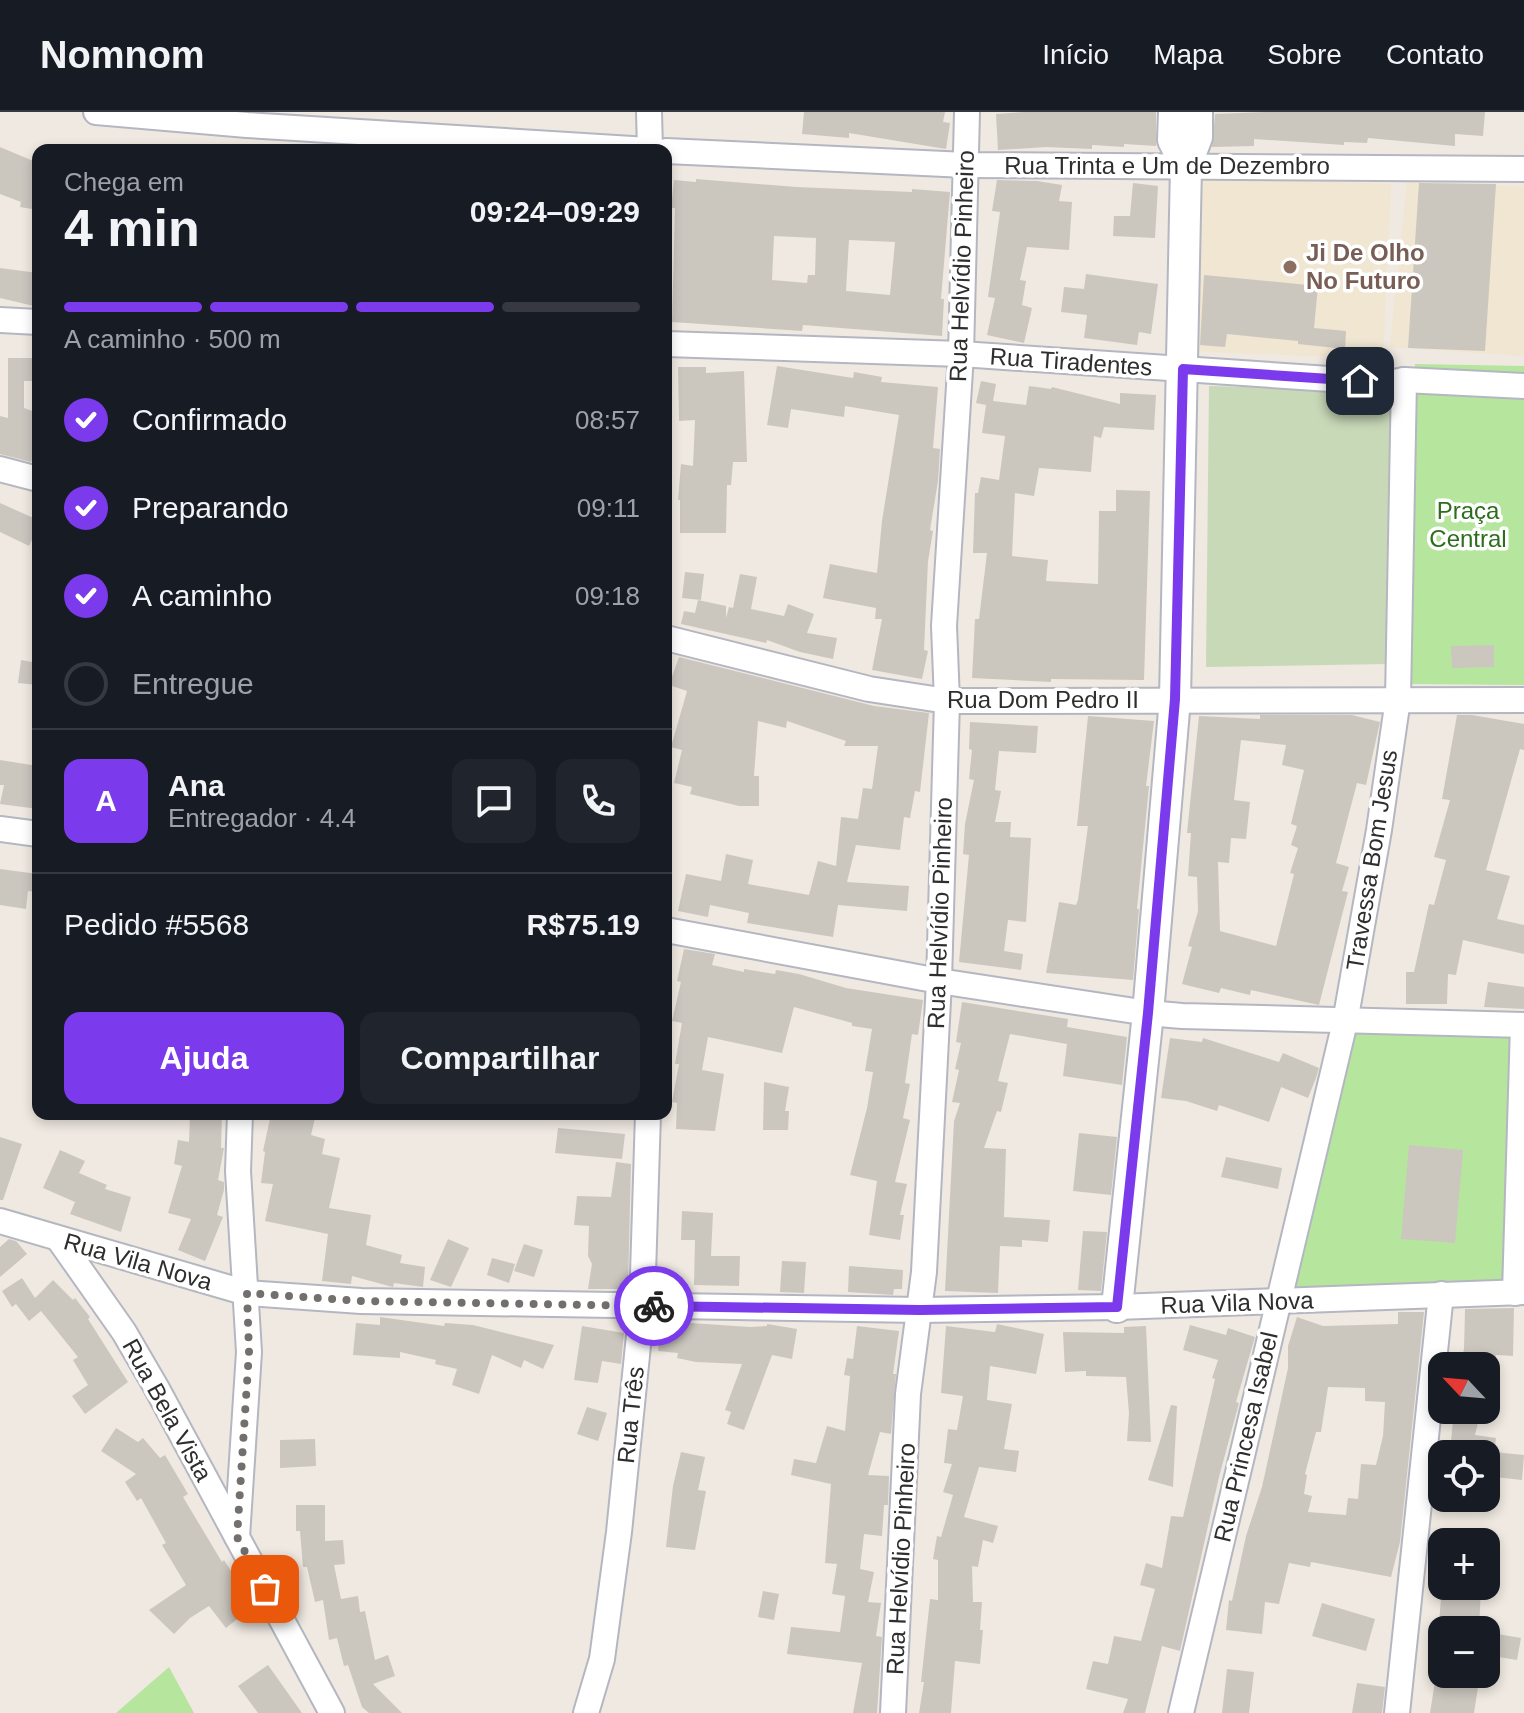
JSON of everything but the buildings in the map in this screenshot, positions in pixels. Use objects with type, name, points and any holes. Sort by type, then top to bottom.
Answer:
[{"type":"street","points":[[96,112],[246,119],[571,144]]},
{"type":"street","points":[[649,112],[649,144]]},
{"type":"street","name":"Rua Helvídio Pinheiro","points":[[893,1713],[908,1394],[920,1310],[939,981],[947,701],[944,626],[961,354],[967,112]]},
{"type":"street","points":[[1174,112],[1173,140],[1186,166]]},
{"type":"street","points":[[1117,1307],[1148,1013],[1175,699],[1186,166],[1197,137],[1197,112]]},
{"type":"street","points":[[246,119],[247,144]]},
{"type":"street","name":"Rua Trinta e Um de Dezembro","points":[[672,151],[966,165],[1524,169]]},
{"type":"street","points":[[0,320],[32,322]]},
{"type":"street","name":"Rua Tiradentes","points":[[672,344],[961,354],[1389,383],[1404,380],[1524,386]]},
{"type":"street","name":"Travessa Bom Jesus","points":[[1345,1022],[1379,830],[1398,699],[1404,380]]},
{"type":"street","points":[[0,469],[32,477]]},
{"type":"street","name":"Rua Dom Pedro II","points":[[672,640],[869,689],[947,701],[1524,700]]},
{"type":"street","points":[[0,829],[32,833]]},
{"type":"street","points":[[672,931],[939,981],[1148,1013],[1345,1022],[1523,1025],[1520,1292]]},
{"type":"street","name":"Rua Princesa Isabel","points":[[1181,1713],[1345,1022]]},
{"type":"street","points":[[237,1537],[249,1352],[238,1171],[240,1120]]},
{"type":"street","name":"Rua Três","points":[[586,1713],[602,1659],[610,1609],[642,1306],[648,1120]]},
{"type":"street","name":"Rua Vila Nova","points":[[0,1221],[247,1293],[361,1301],[920,1310],[1117,1307],[1520,1292]]},
{"type":"street","name":"Rua Bela Vista","points":[[69,1243],[156,1387],[332,1713]]},
{"type":"street","points":[[1397,1713],[1441,1294]]},
{"type":"shaded area","name":"Ji De Olho No Futuro","points":[[1198,176],[1391,184],[1383,359],[1190,351]]},
{"type":"shaded area","points":[[1407,181],[1524,187],[1524,356],[1390,347]]},
{"type":"green space","name":"Praça Central","points":[[1415,364],[1524,366],[1524,685],[1411,684]]},
{"type":"green space","points":[[1209,386],[1392,390],[1387,664],[1206,667]]},
{"type":"green space","points":[[1345,1022],[1523,1025],[1515,1293],[1278,1302]]},
{"type":"green space","points":[[169,1667],[194,1713],[116,1713]]},
{"type":"way so far","points":[[265,1589],[237,1537],[249,1352],[247,1293],[361,1301],[654,1306]]},
{"type":"place","name":"Ji De Olho No Futuro","points":[[1290,267]]},
{"type":"route","points":[[654,1306],[920,1310],[1117,1307],[1148,1013],[1175,699],[1183,369],[1360,381]]}]
